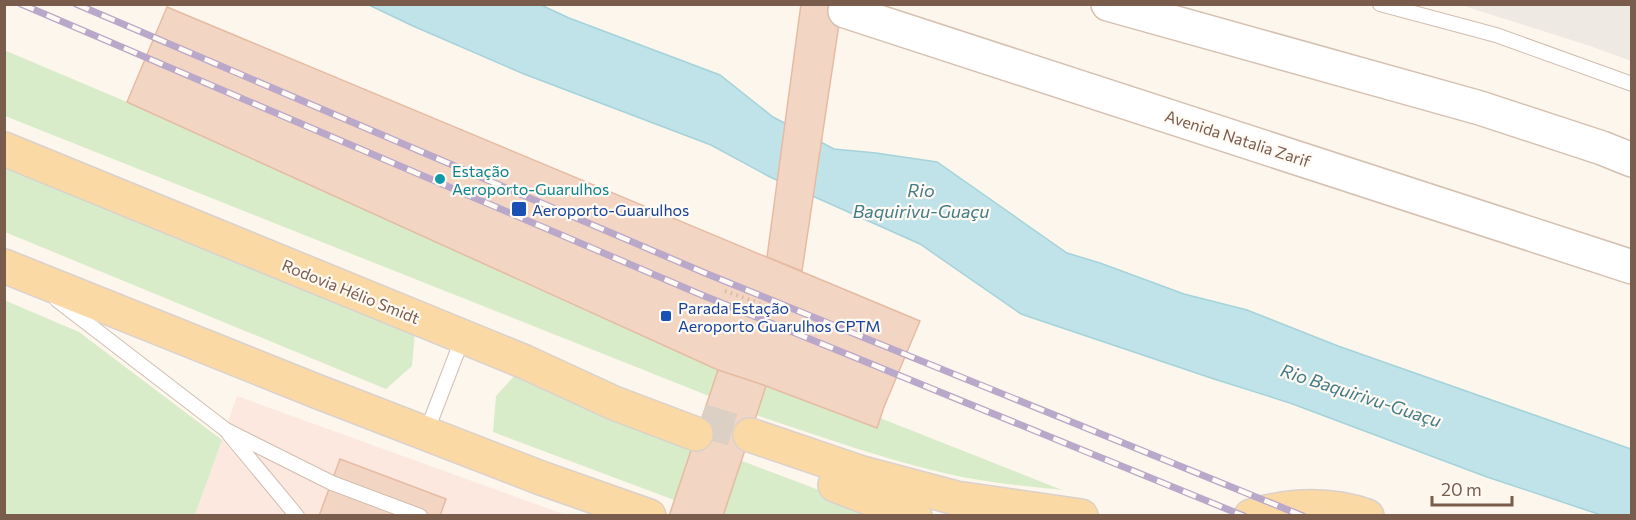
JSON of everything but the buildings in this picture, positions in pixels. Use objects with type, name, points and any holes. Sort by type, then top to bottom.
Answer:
[{"type":"main road","points":[[1108,4],[1480,108],[1632,160]]},
{"type":"main road","name":"Avenida Natalia Zarif","points":[[845,11],[1632,267]]},
{"type":"main road","name":"Rodovia Hélio Smidt","points":[[4,148],[525,362],[614,403],[699,427]]},
{"type":"main road","points":[[13,270],[541,478],[649,516]]},
{"type":"main road","points":[[915,516],[747,443],[956,498],[1081,516]]},
{"type":"main road","points":[[541,478],[590,512],[601,516]]},
{"type":"main road","points":[[1251,516],[1272,510],[1302,507],[1331,508],[1367,516]]},
{"type":"lane","points":[[1380,4],[1496,35],[1632,84]]},
{"type":"lane","points":[[13,270],[226,430],[332,483],[420,516]]},
{"type":"lane","points":[[426,433],[463,337]]},
{"type":"lane","points":[[226,430],[297,516]]},
{"type":"path","points":[[725,291],[764,306]]},
{"type":"shaded area","points":[[1461,5],[1631,5],[1631,61],[1590,46]]},
{"type":"shaded area","points":[[237,396],[566,515],[195,516]]},
{"type":"green space","points":[[4,50],[127,102],[718,370],[709,396],[5,116]]},
{"type":"green space","points":[[4,165],[415,332],[412,366],[386,389],[5,232]]},
{"type":"green space","points":[[4,300],[79,332],[222,440],[195,515],[5,515]]},
{"type":"green space","points":[[515,375],[885,515],[714,515],[493,432],[496,396]]},
{"type":"green space","points":[[766,386],[877,428],[880,418],[1062,490],[944,473],[873,454],[756,415]]},
{"type":"water","name":"Rio Baquirivu-Guaçu","points":[[369,5],[541,5],[569,18],[720,75],[773,117],[834,149],[937,162],[1067,253],[1184,294],[1247,310],[1338,346],[1631,449],[1631,515],[1601,515],[1487,477],[1290,403],[1021,314],[920,244],[770,177],[711,145],[524,74]]},
{"type":"tunnel","points":[[701,420],[750,435]]},
{"type":"railway","points":[[21,4],[697,293],[1244,516]]},
{"type":"railway","points":[[76,4],[705,273],[1303,516]]},
{"type":"place","name":"Estação Aeroporto-Guarulhos","points":[[440,179]]},
{"type":"place","name":"Aeroporto-Guarulhos","points":[[519,209]]},
{"type":"place","name":"Parada Estação Aeroporto Guarulhos CPTM","points":[[666,316]]}]
